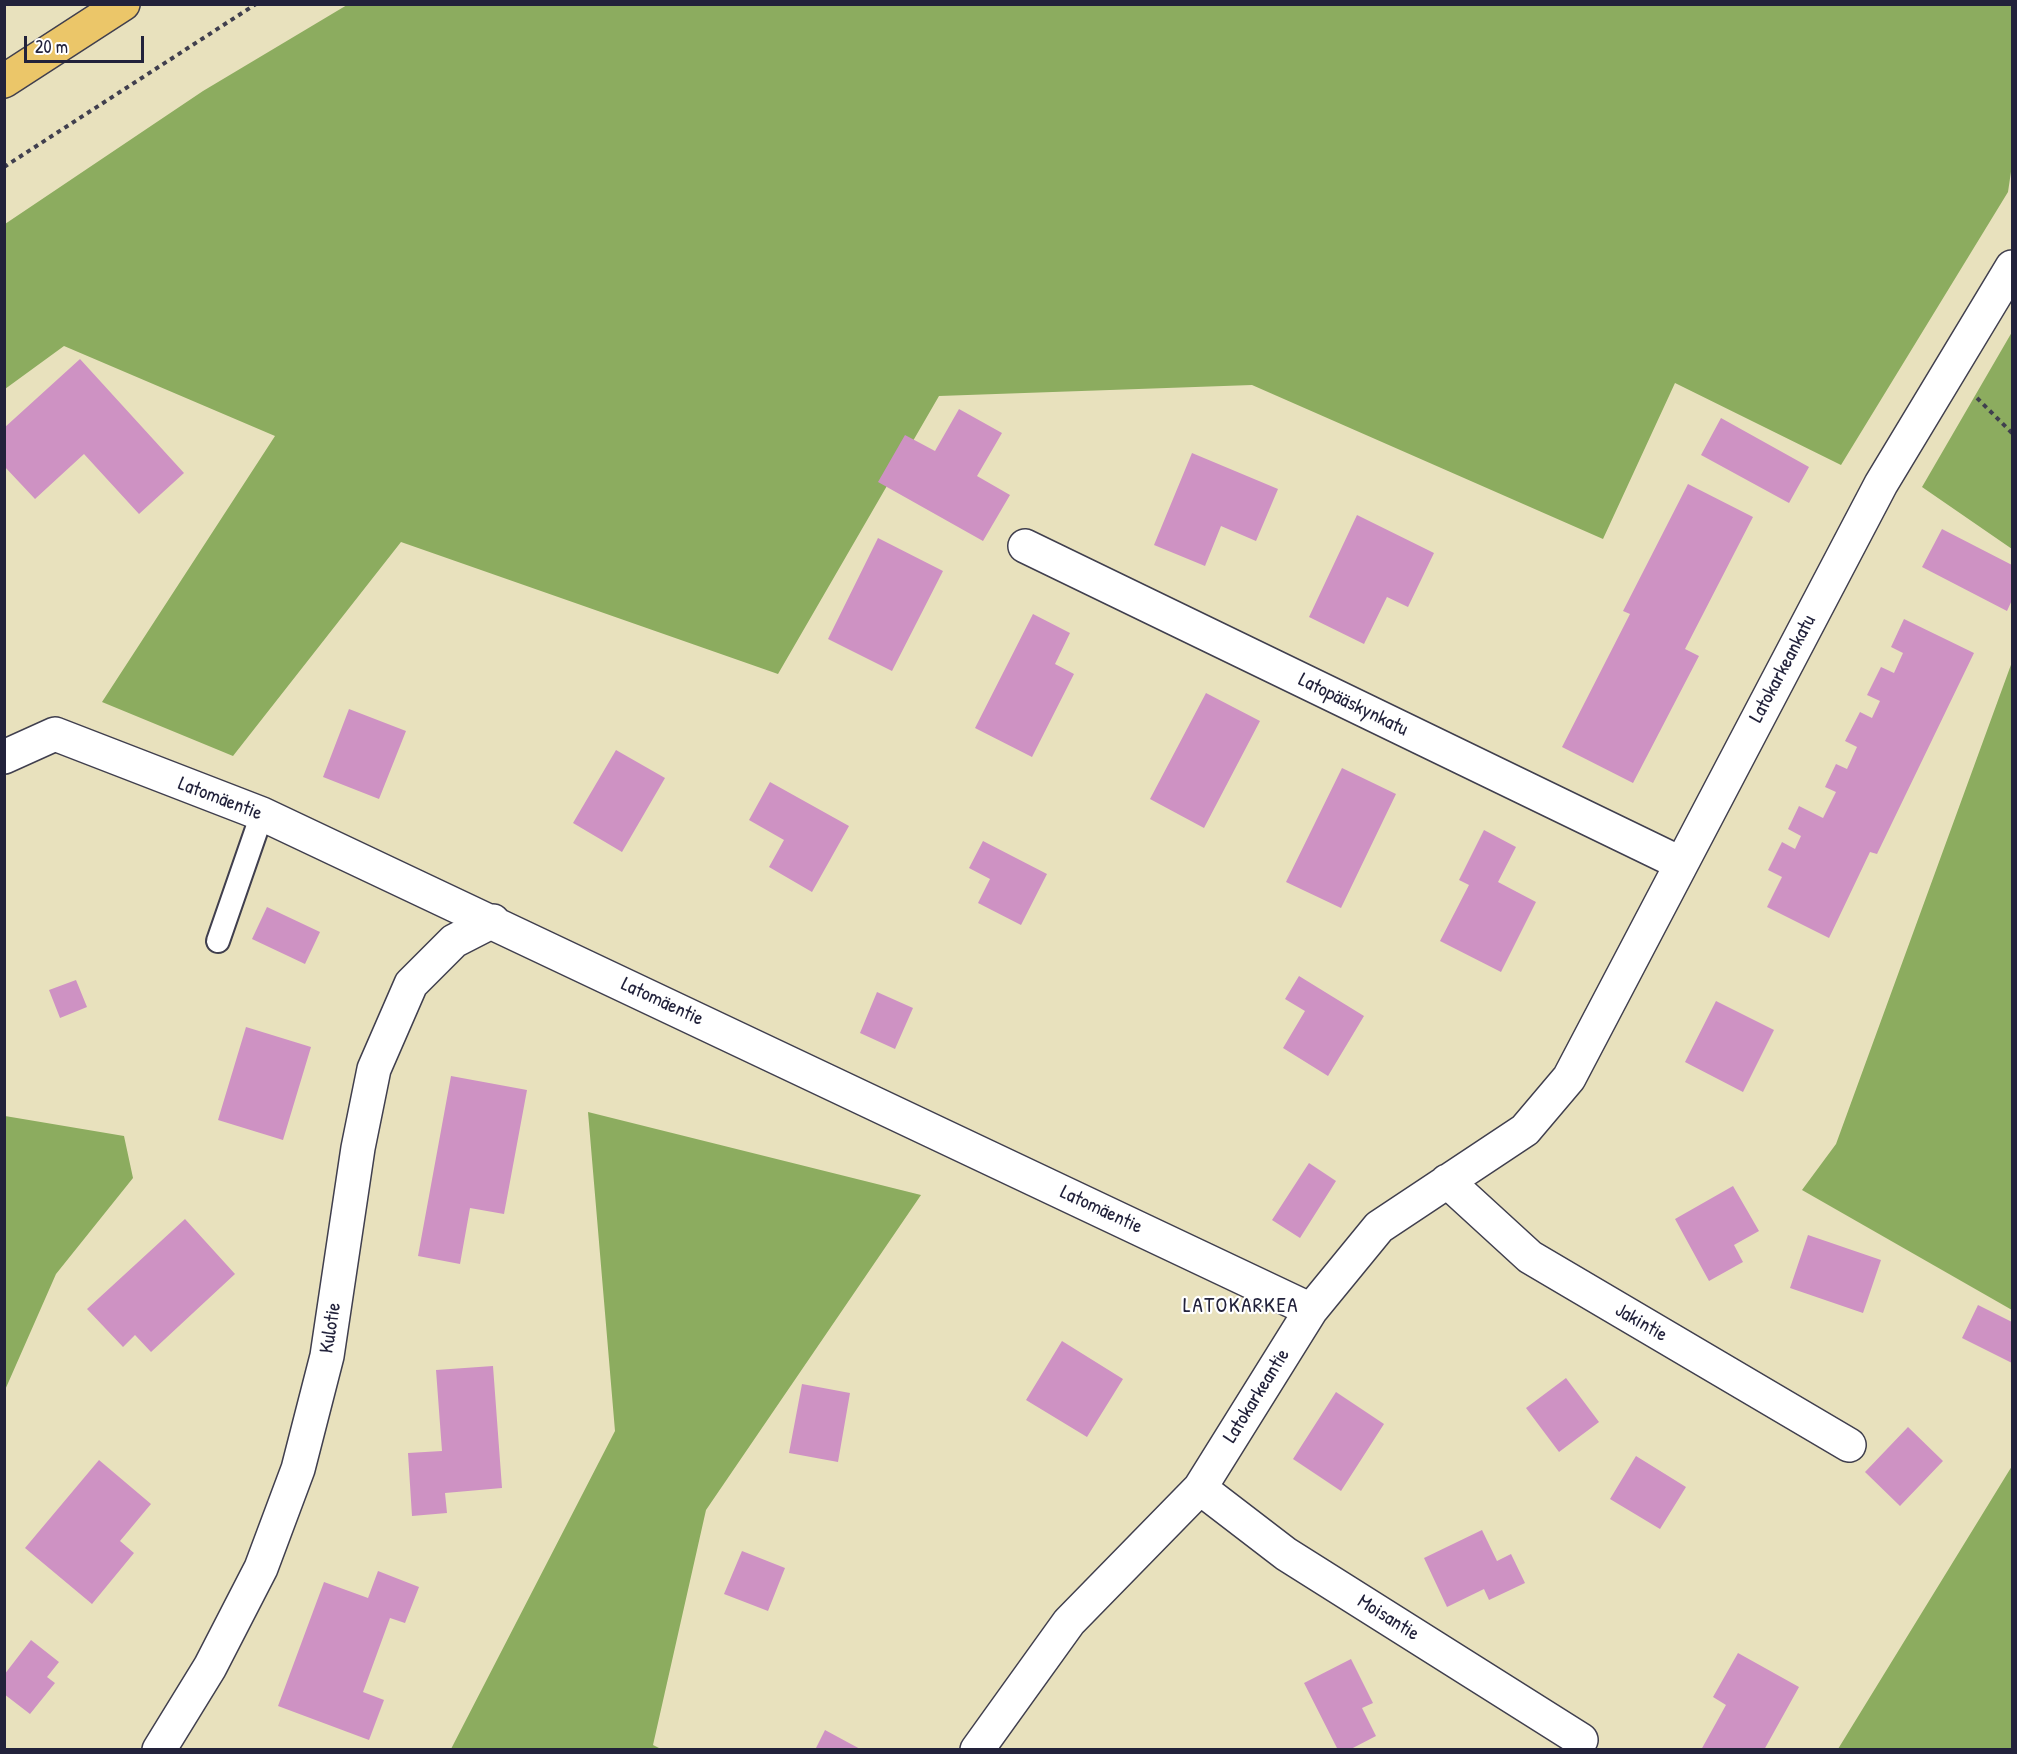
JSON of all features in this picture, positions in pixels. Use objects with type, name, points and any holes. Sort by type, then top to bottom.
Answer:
[{"type":"highway","points":[[4,81],[123,4]]},
{"type":"street","name":"Latokarkeankatu","points":[[1569,1078],[1881,484],[2013,267]]},
{"type":"street","name":"Latopääskynkatu","points":[[1025,546],[1680,864]]},
{"type":"street","name":"Latomäentie","points":[[4,757],[55,734],[262,814],[493,921],[1311,1310]]},
{"type":"street","name":"Kulotie","points":[[159,1749],[210,1667],[261,1568],[298,1469],[327,1356],[358,1148],[374,1069],[411,984],[454,941],[493,921]]},
{"type":"street","name":"Latokarkeantie","points":[[977,1749],[1070,1622],[1200,1488],[1311,1310],[1379,1227],[1525,1130],[1569,1078]]},
{"type":"street","name":"Jakintie","points":[[1447,1181],[1530,1257],[1849,1445]]},
{"type":"street","name":"Moisantie","points":[[1200,1488],[1286,1554],[1581,1740]]},
{"type":"lane","points":[[218,940],[262,814]]},
{"type":"path","points":[[4,167],[256,4]]},
{"type":"path","points":[[1949,369],[2013,433]]},
{"type":"green space","points":[[347,5],[2012,5],[2012,165],[2008,192],[1841,465],[1675,383],[1603,539],[1252,385],[939,396],[778,674],[401,542],[233,756],[102,702],[275,436],[64,346],[5,389],[5,224],[203,91]]},
{"type":"green space","points":[[2012,332],[2012,549],[1922,487]]},
{"type":"green space","points":[[2012,662],[2012,1310],[1802,1190],[1836,1144]]},
{"type":"green space","points":[[588,1112],[921,1195],[706,1510],[653,1745],[661,1749],[451,1749],[615,1431]]},
{"type":"green space","points":[[5,1116],[124,1136],[133,1178],[56,1274],[5,1390]]},
{"type":"green space","points":[[2012,1466],[2012,1749],[1838,1749]]},
{"type":"building","points":[[80,359],[184,473],[139,514],[84,454],[35,499],[4,466],[4,428]]},
{"type":"building","points":[[959,409],[1002,433],[977,476],[1010,495],[983,541],[878,482],[905,435],[935,451]]},
{"type":"building","points":[[1721,418],[1809,467],[1789,503],[1701,455]]},
{"type":"building","points":[[1192,453],[1278,489],[1256,541],[1221,526],[1205,566],[1154,545]]},
{"type":"building","points":[[1688,484],[1753,517],[1685,649],[1699,656],[1633,783],[1562,747],[1630,614],[1623,611]]},
{"type":"building","points":[[1357,515],[1434,553],[1408,607],[1387,597],[1364,644],[1309,617]]},
{"type":"building","points":[[1942,529],[2012,565],[2012,600],[2007,611],[1922,567]]},
{"type":"building","points":[[878,538],[943,571],[892,671],[828,639]]},
{"type":"building","points":[[1033,614],[1070,633],[1055,664],[1074,674],[1032,757],[975,728]]},
{"type":"building","points":[[1904,619],[1974,653],[1877,854],[1870,852],[1829,938],[1767,907],[1782,877],[1768,870],[1782,842],[1795,849],[1801,836],[1788,829],[1799,806],[1823,818],[1836,792],[1825,787],[1836,764],[1847,769],[1857,747],[1845,741],[1860,712],[1872,718],[1880,701],[1867,695],[1881,667],[1894,673],[1903,653],[1891,647]]},
{"type":"building","points":[[1206,693],[1260,721],[1204,828],[1150,799]]},
{"type":"building","points":[[349,709],[406,731],[379,799],[323,777]]},
{"type":"building","points":[[616,750],[665,778],[622,852],[573,823]]},
{"type":"building","points":[[1342,768],[1396,794],[1341,908],[1286,882]]},
{"type":"building","points":[[770,782],[849,826],[812,892],[769,867],[784,840],[749,820]]},
{"type":"building","points":[[1484,830],[1516,847],[1498,882],[1536,902],[1501,972],[1440,941],[1469,885],[1459,880]]},
{"type":"building","points":[[983,841],[1047,874],[1021,925],[978,903],[990,879],[969,868]]},
{"type":"building","points":[[267,907],[320,932],[305,964],[252,939]]},
{"type":"building","points":[[1299,976],[1364,1016],[1328,1076],[1283,1048],[1305,1011],[1285,999]]},
{"type":"building","points":[[76,980],[87,1007],[60,1018],[49,990]]},
{"type":"building","points":[[877,992],[913,1008],[895,1049],[860,1033]]},
{"type":"building","points":[[1716,1001],[1774,1030],[1743,1092],[1685,1062]]},
{"type":"building","points":[[246,1027],[311,1047],[283,1140],[218,1120]]},
{"type":"building","points":[[451,1076],[527,1090],[504,1214],[470,1208],[460,1264],[418,1256]]},
{"type":"building","points":[[1309,1163],[1336,1181],[1300,1238],[1272,1220]]},
{"type":"building","points":[[1733,1186],[1759,1231],[1734,1245],[1743,1262],[1709,1281],[1675,1219]]},
{"type":"building","points":[[185,1219],[235,1274],[151,1352],[135,1335],[123,1347],[87,1309]]},
{"type":"building","points":[[1808,1235],[1881,1260],[1863,1313],[1790,1288]]},
{"type":"building","points":[[1978,1305],[2012,1322],[2012,1363],[1962,1338]]},
{"type":"building","points":[[1062,1341],[1123,1379],[1087,1437],[1026,1400]]},
{"type":"building","points":[[493,1366],[502,1488],[445,1493],[447,1513],[412,1516],[408,1453],[442,1451],[436,1370]]},
{"type":"building","points":[[1566,1378],[1599,1422],[1559,1452],[1526,1408]]},
{"type":"building","points":[[802,1384],[850,1393],[838,1462],[789,1453]]},
{"type":"building","points":[[1336,1392],[1384,1424],[1341,1491],[1293,1459]]},
{"type":"building","points":[[1908,1427],[1943,1461],[1900,1506],[1865,1472]]},
{"type":"building","points":[[1636,1456],[1686,1487],[1660,1529],[1610,1499]]},
{"type":"building","points":[[99,1460],[151,1504],[120,1541],[134,1553],[92,1604],[25,1548]]},
{"type":"building","points":[[1482,1530],[1497,1561],[1511,1554],[1525,1583],[1489,1600],[1484,1589],[1447,1607],[1424,1558]]},
{"type":"building","points":[[742,1551],[785,1568],[768,1611],[724,1594]]},
{"type":"building","points":[[378,1571],[419,1587],[405,1623],[390,1618],[363,1692],[384,1700],[369,1740],[278,1706],[324,1582],[368,1598]]},
{"type":"building","points":[[31,1640],[59,1662],[47,1677],[55,1683],[30,1714],[4,1694],[4,1675]]},
{"type":"building","points":[[1738,1653],[1799,1687],[1764,1750],[1701,1750],[1726,1705],[1713,1697]]},
{"type":"building","points":[[1351,1659],[1373,1703],[1362,1708],[1376,1736],[1349,1750],[1338,1750],[1304,1683]]},
{"type":"building","points":[[825,1730],[862,1750],[815,1750]]},
{"type":"district","name":"LATOKARKEA","points":[[1241,1306]]}]
